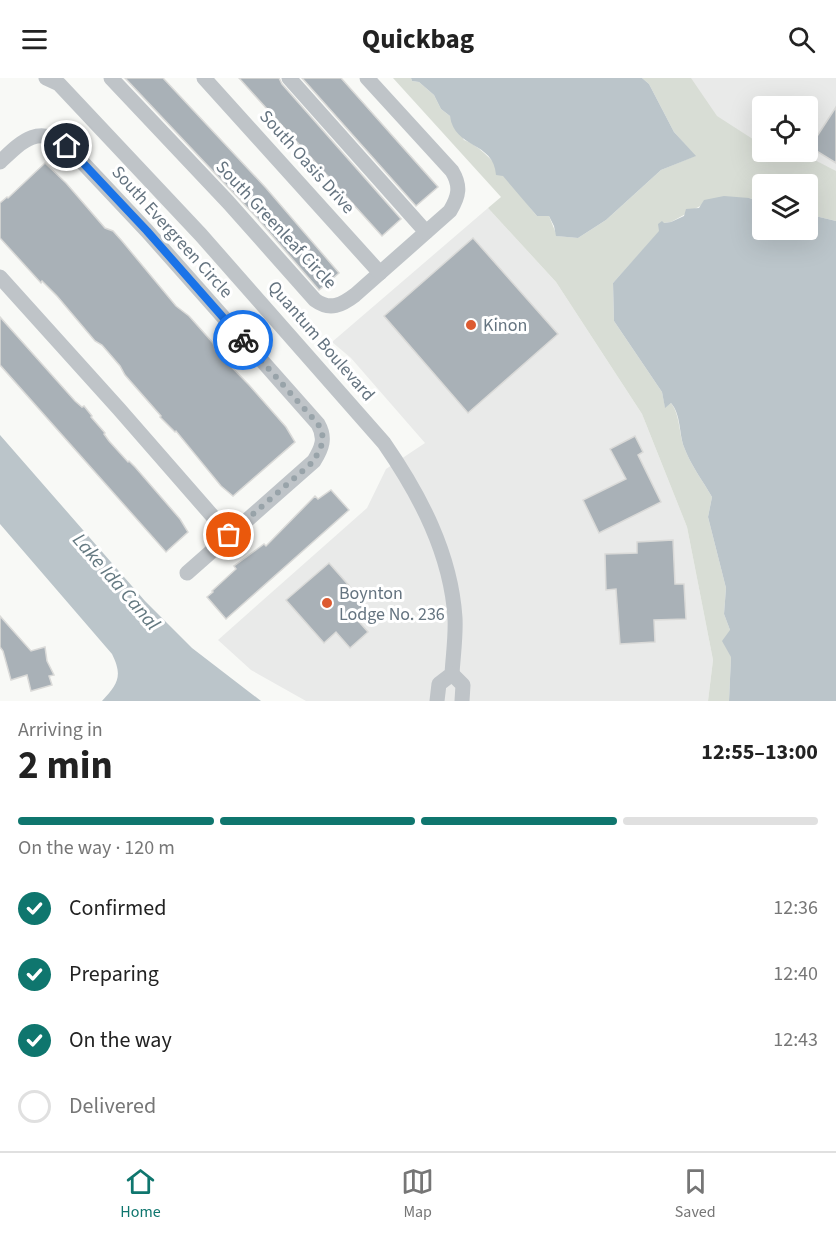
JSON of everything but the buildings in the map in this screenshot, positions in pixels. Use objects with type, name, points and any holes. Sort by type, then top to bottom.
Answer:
[{"type":"street","name":"South Greenleaf Circle","points":[[111,78],[228,202],[315,300],[322,305],[329,306],[343,303],[450,211],[457,200],[459,190],[452,171],[367,78]]},
{"type":"street","name":"South Oasis Drive","points":[[204,78],[380,273]]},
{"type":"street","points":[[289,78],[426,232]]},
{"type":"street","name":"Quantum Boulevard","points":[[54,80],[201,235],[384,443],[396,461],[426,513],[445,565],[452,592],[455,621],[452,674],[463,685],[462,701]]},
{"type":"street","name":"South Evergreen Circle","points":[[0,162],[23,140],[35,136],[48,135],[67,146],[147,231],[318,424],[322,432],[323,442],[314,461],[187,573]]},
{"type":"street","points":[[0,277],[229,535]]},
{"type":"street","points":[[436,701],[439,684],[452,674]]},
{"type":"shaded area","points":[[393,78],[411,78],[412,81],[419,82],[434,95],[441,109],[450,116],[464,140],[474,145],[494,162],[537,216],[549,216],[557,236],[578,238],[606,220],[661,170],[695,156],[674,132],[649,84],[642,78],[691,78],[717,116],[752,139],[752,162],[818,162],[836,171],[836,221],[818,217],[818,174],[752,174],[752,199],[702,205],[671,222],[664,223],[660,231],[613,283],[614,321],[662,392],[665,407],[671,403],[674,408],[682,442],[693,466],[712,497],[708,517],[726,588],[724,614],[730,630],[729,701],[708,701],[713,660],[687,527],[642,414],[556,282],[488,208],[501,197]]},
{"type":"shaded area","points":[[682,78],[836,78],[836,192],[818,184],[818,174],[796,174],[777,162],[818,162],[818,96],[752,96],[752,146],[712,120]]},
{"type":"shaded area","points":[[488,208],[556,282],[642,414],[687,527],[713,660],[708,701],[306,701],[251,670],[218,640],[367,508],[386,469],[425,443],[351,358],[332,342]]},
{"type":"water","points":[[411,78],[642,78],[649,84],[674,132],[696,156],[661,170],[606,220],[578,238],[556,236],[549,216],[537,216],[503,176],[496,175],[494,164],[489,156],[459,134],[453,127],[450,116],[441,109],[434,95],[419,82],[412,81]]},
{"type":"water","points":[[724,196],[752,199],[752,240],[818,240],[818,217],[836,221],[836,701],[729,701],[731,657],[722,641],[730,630],[724,614],[726,588],[708,517],[712,497],[693,466],[682,442],[674,408],[671,403],[665,408],[662,392],[614,321],[613,283],[659,231],[658,224],[662,221],[671,222],[684,216],[686,209],[699,208],[704,200]]},
{"type":"water","name":"Lake Ida Canal","points":[[0,435],[145,601],[192,648],[261,701],[102,701],[112,690],[117,679],[117,668],[112,654],[0,524]]},
{"type":"way so far","points":[[229,535],[314,461],[323,442],[318,424],[243,340]]},
{"type":"place","name":"Kinon","points":[[471,325]]},
{"type":"place","name":"Boynton Lodge No. 236","points":[[327,603]]},
{"type":"route","points":[[67,146],[147,231],[243,340]]}]
